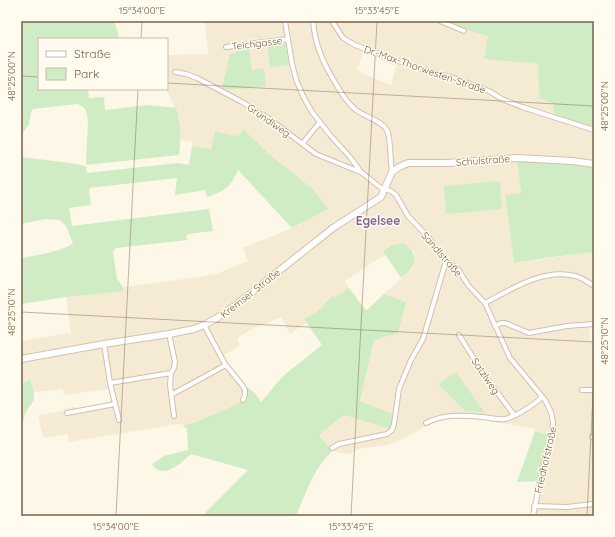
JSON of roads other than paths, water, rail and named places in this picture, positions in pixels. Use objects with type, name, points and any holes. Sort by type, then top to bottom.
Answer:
[{"type":"street","points":[[285,21],[292,64],[297,82],[304,98],[320,122],[361,172]]},
{"type":"street","points":[[313,21],[317,45],[321,57],[340,90],[356,110],[379,122],[388,132],[390,137],[392,172],[385,189]]},
{"type":"street","name":"Dr.-Max-Thorwesten-Straße","points":[[332,21],[343,38],[355,45],[412,66],[460,80],[488,90],[502,99],[594,130]]},
{"type":"street","points":[[440,21],[464,31]]},
{"type":"street","name":"Teichgasse","points":[[226,46],[288,39]]},
{"type":"street","name":"Gründlweg","points":[[175,72],[197,78],[260,112],[316,154],[361,172]]},
{"type":"street","points":[[302,144],[320,122]]},
{"type":"street","name":"Schulstraße","points":[[392,172],[399,167],[408,164],[517,158],[572,161],[594,164]]},
{"type":"street","name":"Sandlstraße","points":[[361,172],[374,183],[396,195],[408,216],[429,238],[446,261],[458,269],[468,286],[485,303]]},
{"type":"street","name":"Kremser Straße","points":[[21,360],[104,344],[169,334],[194,329],[204,325],[236,305],[333,228],[380,197],[385,189]]},
{"type":"street","points":[[332,448],[339,444],[387,434],[392,430],[399,390],[411,360],[423,339],[446,261]]},
{"type":"street","points":[[485,303],[536,278],[554,273],[577,276],[594,286]]},
{"type":"street","name":"Friedhofstraße","points":[[485,303],[510,358],[542,397],[551,412],[553,422],[552,436],[534,506],[533,516]]},
{"type":"street","points":[[495,326],[506,322],[529,333],[567,326],[594,324]]},
{"type":"street","points":[[204,325],[225,364],[245,390],[243,400]]},
{"type":"street","points":[[169,334],[175,362],[171,373],[171,395],[174,416]]},
{"type":"street","name":"Satzlweg","points":[[459,335],[485,376],[514,415]]},
{"type":"street","points":[[104,344],[110,383],[119,420]]},
{"type":"street","points":[[171,395],[224,366],[225,364]]},
{"type":"street","points":[[110,383],[171,373]]},
{"type":"street","points":[[582,390],[594,390]]},
{"type":"street","points":[[426,423],[435,418],[445,416],[506,419],[536,403],[542,397]]},
{"type":"street","points":[[67,413],[115,404]]},
{"type":"street","points":[[534,506],[567,507],[593,504]]},
{"type":"district","name":"Egelsee","points":[[378,221]]}]
